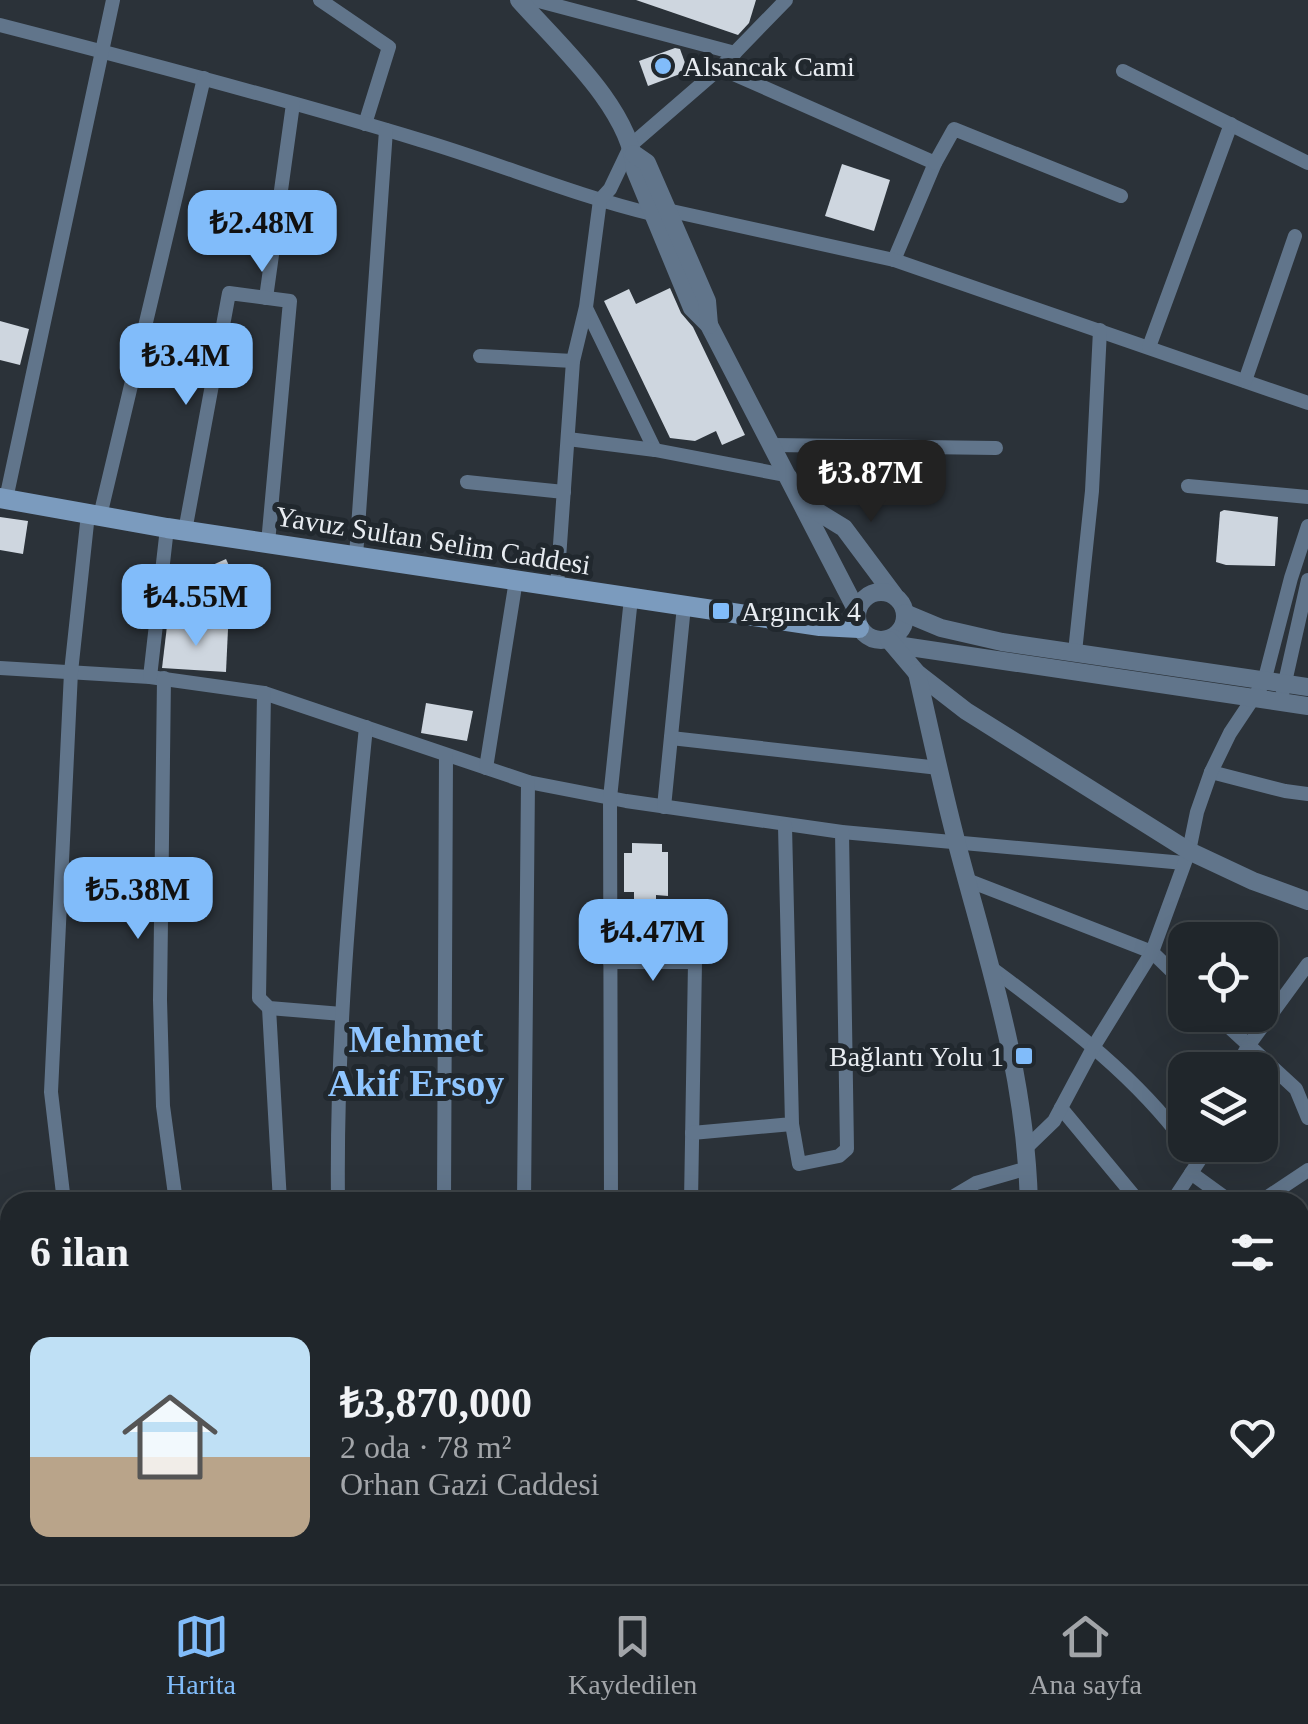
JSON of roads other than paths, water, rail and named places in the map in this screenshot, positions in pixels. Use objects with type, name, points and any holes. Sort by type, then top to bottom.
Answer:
[{"type":"main road","name":"Yavuz Sultan Selim Caddesi","points":[[3,498],[176,529],[820,626],[858,619]]},
{"type":"street","points":[[3,498],[113,0]]},
{"type":"street","points":[[320,0],[388,48],[365,124]]},
{"type":"street","points":[[519,0],[598,90],[632,150],[636,170],[660,212],[692,308],[709,324],[790,476],[858,619],[872,639],[1283,693],[1308,706]]},
{"type":"street","points":[[536,0],[735,53]]},
{"type":"street","points":[[557,586],[573,360],[586,307],[600,200],[632,150],[786,0]]},
{"type":"street","points":[[0,26],[386,130],[600,200],[894,260],[1245,381],[1306,398]]},
{"type":"street","points":[[720,68],[935,163]]},
{"type":"street","points":[[1123,71],[1308,162]]},
{"type":"street","points":[[63,1192],[51,1092],[71,672],[94,515],[204,78]]},
{"type":"street","points":[[266,298],[293,104]]},
{"type":"street","points":[[1150,347],[1231,124]]},
{"type":"street","points":[[894,260],[935,163],[954,129],[1121,196]]},
{"type":"street","points":[[356,556],[386,130]]},
{"type":"street","points":[[1245,381],[1295,236]]},
{"type":"street","points":[[175,1192],[164,1106],[160,1000],[157,678],[176,529],[230,293],[290,301],[268,543]]},
{"type":"street","points":[[586,307],[655,450]]},
{"type":"street","points":[[1075,652],[1092,491],[1100,330]]},
{"type":"street","points":[[480,356],[573,360]]},
{"type":"street","points":[[568,439],[655,450],[790,476]]},
{"type":"street","points":[[773,445],[996,448]]},
{"type":"street","points":[[467,482],[564,492]]},
{"type":"street","points":[[1188,486],[1308,497]]},
{"type":"street","points":[[803,503],[844,528],[906,613],[965,635],[1075,652],[1259,690]]},
{"type":"street","points":[[1026,1148],[1054,1121],[1094,1046],[1152,952],[1187,857],[1211,772],[1230,733],[1259,690],[1308,526]]},
{"type":"street","points":[[486,768],[516,580]]},
{"type":"street","points":[[1283,693],[1308,580]]},
{"type":"street","points":[[858,619],[863,600],[874,593],[894,596]]},
{"type":"street","points":[[610,1192],[610,798],[632,598]]},
{"type":"street","points":[[664,806],[684,606]]},
{"type":"street","points":[[890,639],[904,626],[906,613]]},
{"type":"street","points":[[890,639],[916,673],[966,710],[1187,857],[1308,901]]},
{"type":"street","points":[[0,668],[157,678],[264,693],[528,782],[610,798],[842,832],[1187,857]]},
{"type":"street","points":[[916,673],[1017,1074],[1029,1192]]},
{"type":"street","points":[[1283,693],[1308,687]]},
{"type":"street","points":[[264,693],[259,998],[268,1008],[279,1192]]},
{"type":"street","points":[[338,1192],[337,1112],[346,932],[366,728]]},
{"type":"street","points":[[671,738],[938,768]]},
{"type":"street","points":[[444,1192],[446,755]]},
{"type":"street","points":[[1211,772],[1285,792],[1308,794]]},
{"type":"street","points":[[524,1192],[528,782]]},
{"type":"street","points":[[786,826],[792,1124],[799,1164],[839,1156],[847,1149],[842,832]]},
{"type":"street","points":[[967,880],[1152,952],[1168,968]]},
{"type":"street","points":[[610,962],[695,962],[692,1192]]},
{"type":"street","points":[[1245,1052],[1308,964]]},
{"type":"street","points":[[993,970],[1094,1046],[1168,1120]]},
{"type":"street","points":[[268,1008],[342,1014]]},
{"type":"street","points":[[1234,1032],[1296,1089],[1308,1118]]},
{"type":"street","points":[[1060,1108],[1131,1192]]},
{"type":"street","points":[[692,1133],[792,1124]]},
{"type":"street","points":[[1193,1162],[1221,1192]]},
{"type":"street","points":[[1179,1192],[1197,1162]]},
{"type":"street","points":[[961,1192],[976,1183],[1028,1168]]},
{"type":"street","points":[[1275,1192],[1308,1170]]},
{"type":"place","name":"Alsancak Cami","points":[[663,66]]},
{"type":"place","name":"Argıncık 4","points":[[721,611]]},
{"type":"place","name":"Bağlantı Yolu 1","points":[[1024,1056]]},
{"type":"district","name":"Mehmet Akif Ersoy","points":[[416,1061]]}]
